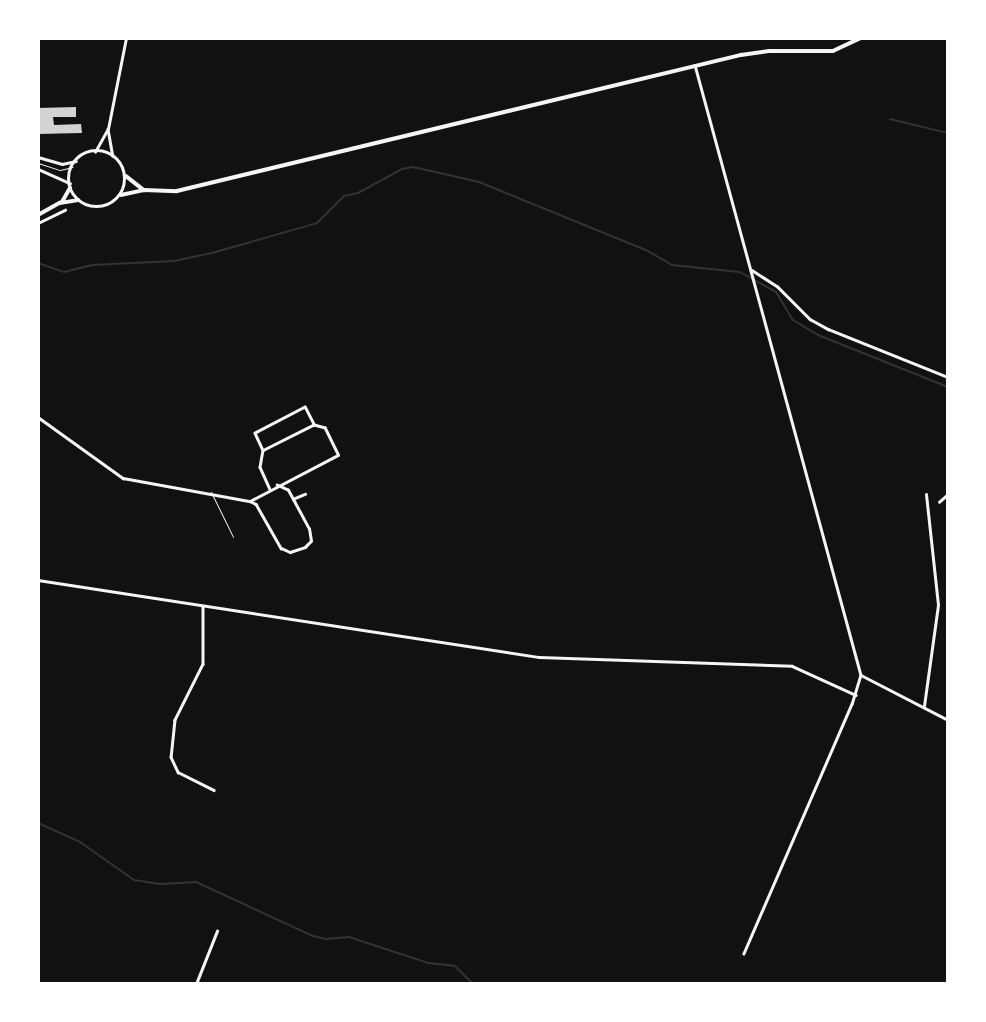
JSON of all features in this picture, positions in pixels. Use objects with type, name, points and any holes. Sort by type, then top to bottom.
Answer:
[{"type":"street","points":[[38,157],[62,164],[95,152],[108,129],[126,38]]},
{"type":"street","points":[[38,215],[60,204],[78,200],[97,207],[111,204],[121,195],[144,190],[177,191],[695,65],[764,51],[833,51],[861,38]]},
{"type":"street","points":[[695,65],[861,675],[856,695],[744,954]]},
{"type":"street","points":[[108,129],[113,156],[121,165],[125,176],[121,195]]},
{"type":"street","points":[[95,152],[113,156]]},
{"type":"street","points":[[60,204],[70,185],[76,161]]},
{"type":"street","points":[[38,169],[70,185],[78,200]]},
{"type":"street","points":[[125,176],[144,190]]},
{"type":"street","points":[[38,223],[65,210]]},
{"type":"street","points":[[751,270],[777,286],[810,319],[828,329],[947,377]]},
{"type":"street","points":[[270,489],[260,466],[263,450],[255,433],[305,407],[314,425]]},
{"type":"street","points":[[38,417],[123,478],[250,501],[264,517],[280,547],[292,552],[306,546],[311,538],[288,490],[277,485]]},
{"type":"street","points":[[250,501],[338,455],[325,428],[314,425],[263,450]]},
{"type":"street","points":[[293,499],[304,494]]},
{"type":"street","points":[[939,502],[947,494]]},
{"type":"street","points":[[924,706],[938,605],[926,495]]},
{"type":"street","points":[[38,580],[442,645],[540,657],[792,666],[856,695]]},
{"type":"street","points":[[203,607],[203,664],[174,722],[171,757],[178,772],[214,790]]},
{"type":"street","points":[[861,675],[947,720]]},
{"type":"street","points":[[196,984],[217,931]]},
{"type":"lane","points":[[38,163],[60,170],[73,167]]},
{"type":"lane","points":[[211,492],[233,537]]},
{"type":"building","points":[[76,107],[76,117],[53,117],[54,125],[81,124],[82,133],[38,134],[38,108]]},
{"type":"waterway","points":[[890,119],[948,133]]},
{"type":"waterway","points":[[38,263],[64,272],[92,265],[174,261],[212,253],[317,223],[344,196],[358,193],[402,169],[413,167],[479,182],[646,250],[672,265],[740,272],[776,292],[793,320],[818,335],[948,387]]},
{"type":"waterway","points":[[38,823],[80,842],[134,880],[160,884],[196,882],[313,936],[325,939],[349,937],[428,963],[455,966],[473,984]]}]
